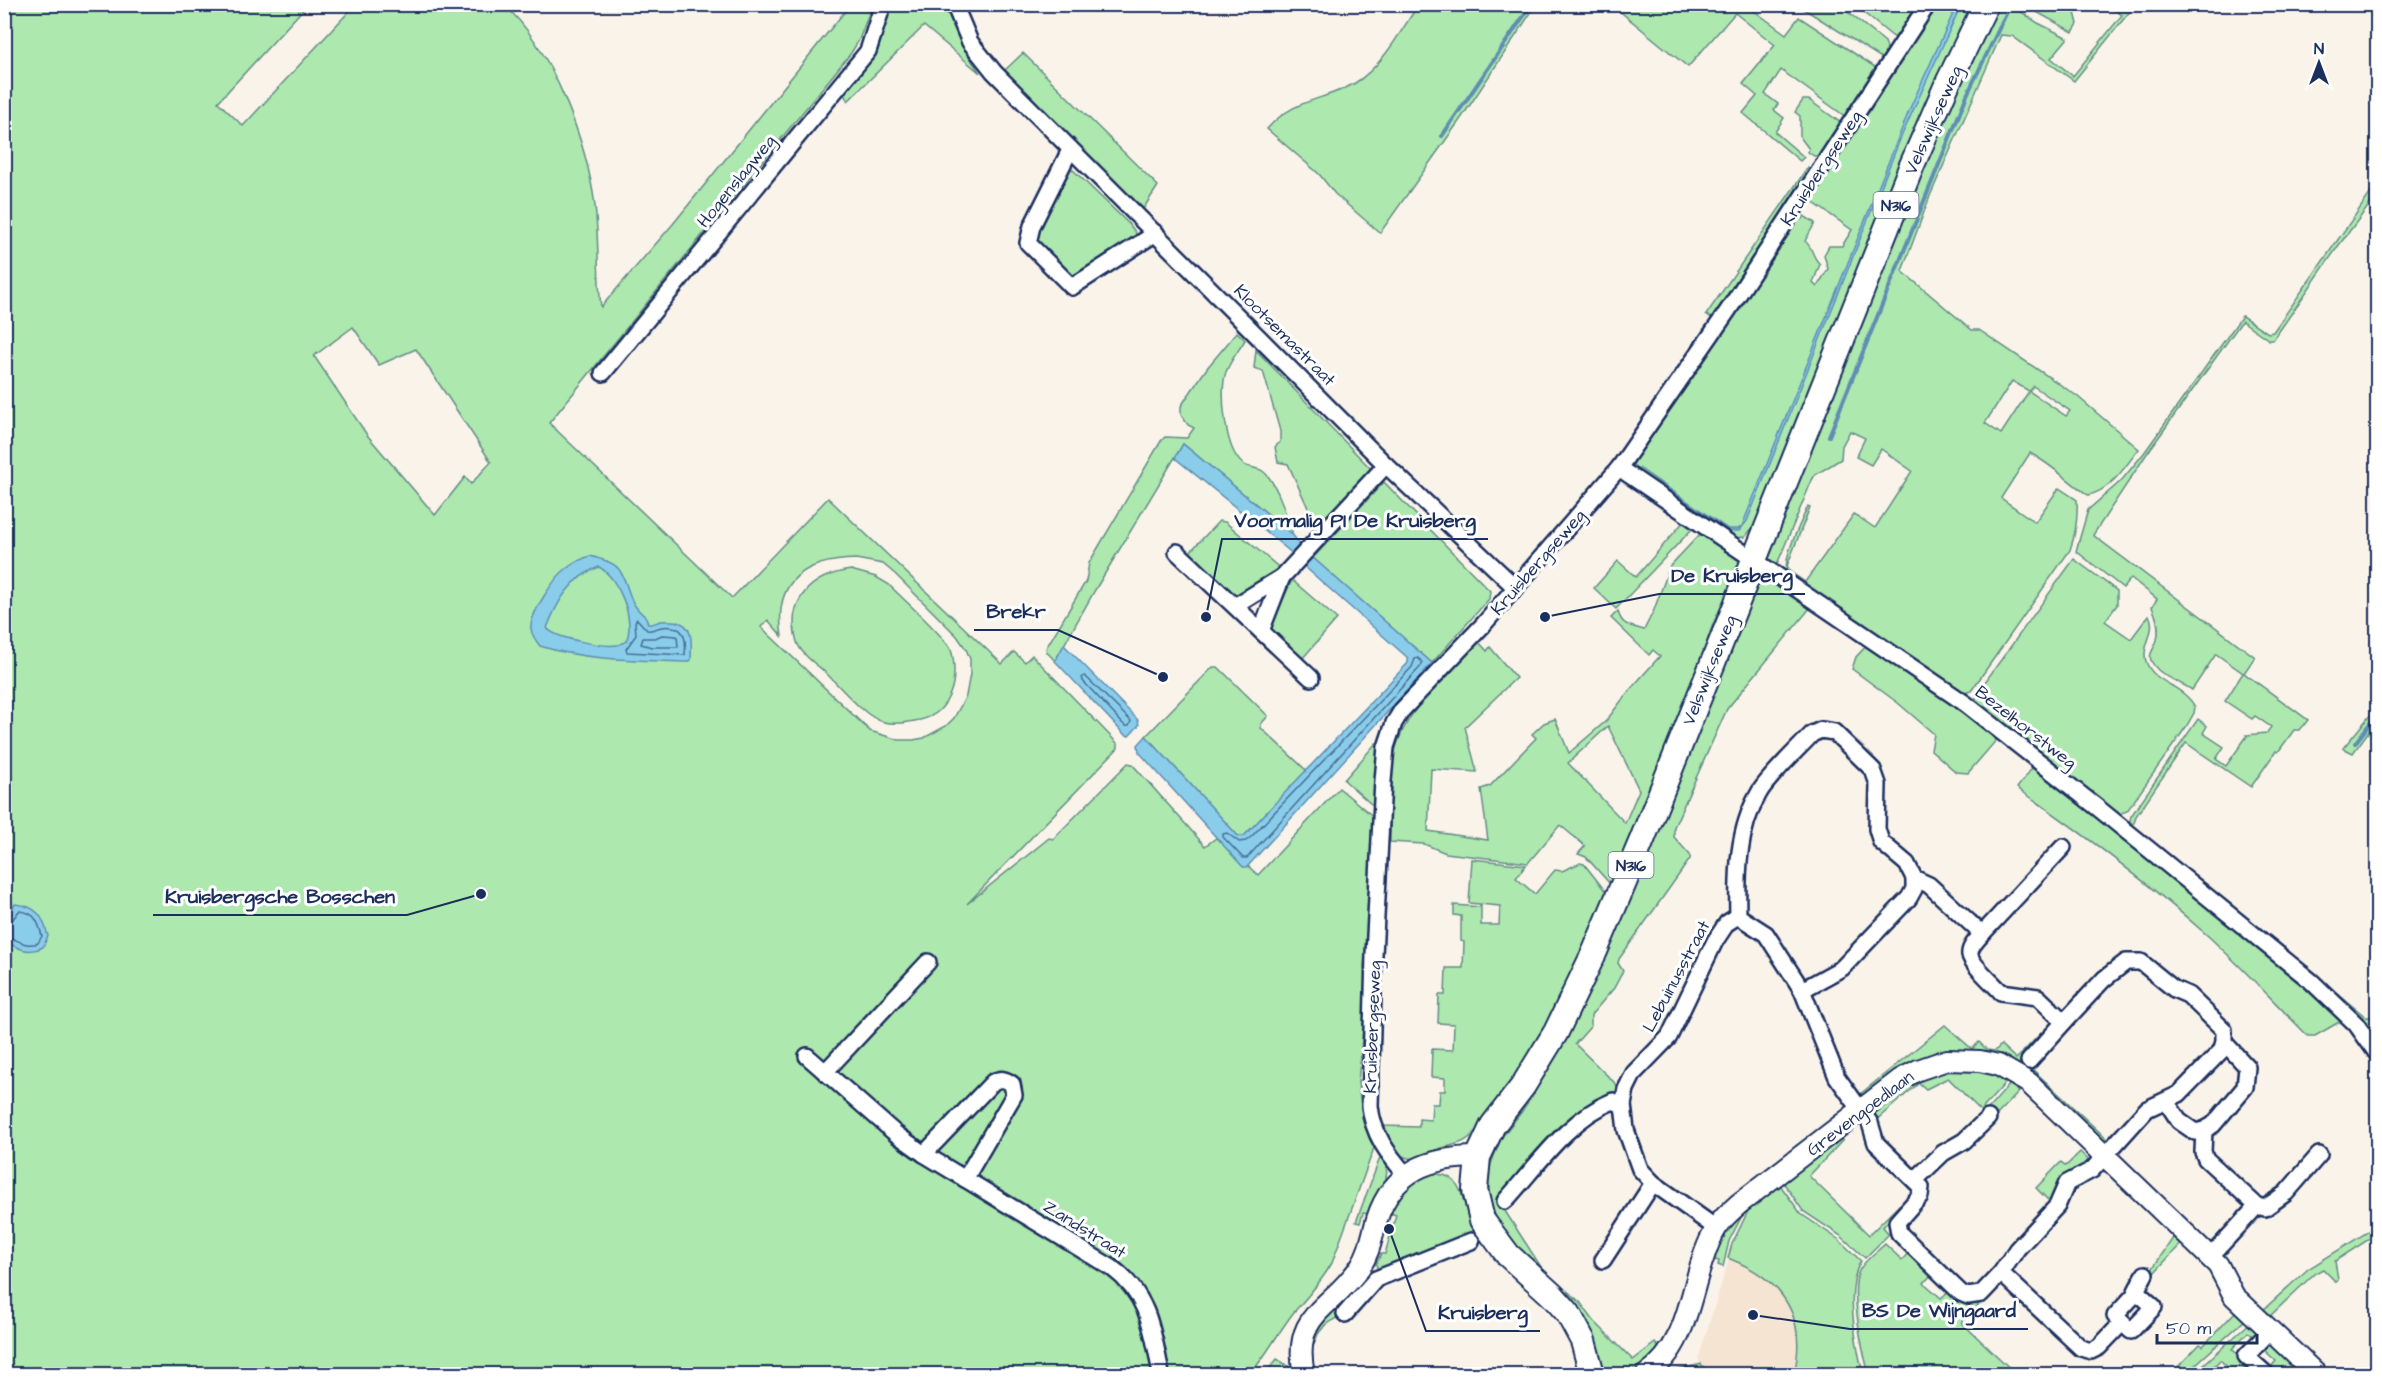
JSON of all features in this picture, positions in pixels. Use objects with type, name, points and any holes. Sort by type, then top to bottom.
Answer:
[{"type":"main road","name":"Velswijkseweg","points":[[1478,1157],[1490,1131],[1537,1063],[1572,1002],[1642,840],[1912,165],[1986,4]]},
{"type":"main road","name":"N316","points":[[1478,1157],[1475,1190],[1482,1220],[1508,1255],[1552,1295],[1568,1313],[1583,1341],[1592,1374]]},
{"type":"street","name":"Hogenslagweg","points":[[603,373],[868,51],[884,4]]},
{"type":"street","name":"Klootsemastraat","points":[[954,4],[970,42],[982,58],[1070,150],[1156,233],[1386,465],[1516,588]]},
{"type":"street","name":"Kruisbergseweg","points":[[1406,1175],[1380,1143],[1370,1106],[1374,955],[1388,734],[1402,710],[1516,588],[1619,468],[1729,309],[1928,4]]},
{"type":"street","points":[[1070,150],[1032,226],[1028,243],[1072,287],[1156,233]]},
{"type":"street","points":[[1235,606],[1282,577],[1386,465]]},
{"type":"street","name":"Bezelhorstweg","points":[[1619,468],[1947,691],[2070,785],[2334,1001],[2356,1024],[2378,1055]]},
{"type":"street","points":[[1177,552],[1311,678]]},
{"type":"street","points":[[1261,631],[1282,577]]},
{"type":"street","points":[[1802,990],[1842,968],[1909,898],[1914,889],[1914,878],[1907,864],[1881,842],[1877,829],[1878,784],[1873,770],[1834,732],[1821,730],[1812,734],[1759,793],[1744,831],[1737,878],[1738,916],[1766,934],[1802,990],[1837,1077],[1859,1111],[1870,1123],[1876,1143],[1921,1187],[1920,1196],[1897,1222],[1896,1228],[1902,1237],[1961,1293],[1968,1296],[1981,1294],[2001,1274],[2017,1249],[2057,1206],[2067,1184],[2092,1170],[2147,1109],[2180,1094],[2221,1051],[2224,1030],[2188,995],[2174,989],[2141,962],[2126,962],[2104,979],[2029,1061]]},
{"type":"street","points":[[2063,847],[1972,945],[1970,954],[1972,961],[2001,992],[2037,997],[2064,1022]]},
{"type":"street","points":[[1914,878],[1929,885],[1982,934]]},
{"type":"street","name":"Lebuinusstraat","points":[[1716,1228],[1653,1183],[1640,1169],[1626,1130],[1623,1105],[1626,1089],[1634,1073],[1669,1037],[1714,941],[1727,923],[1738,916]]},
{"type":"street","points":[[825,1072],[928,962]]},
{"type":"street","points":[[2166,1101],[2180,1121],[2195,1132],[2213,1125],[2245,1087],[2247,1067],[2224,1042]]},
{"type":"street","name":"Zandstraat","points":[[807,1056],[896,1134],[924,1154],[1127,1279],[1146,1309],[1161,1374]]},
{"type":"street","name":"Grevengoedlaan","points":[[1647,1374],[1661,1364],[1678,1340],[1716,1228],[1740,1203],[1901,1079],[1918,1070],[1947,1060],[1980,1061],[1998,1065],[2029,1083],[2210,1257],[2223,1273],[2234,1296],[2316,1374]]},
{"type":"street","points":[[924,1154],[993,1082],[1000,1079],[1006,1080],[1012,1084],[1014,1095],[965,1179]]},
{"type":"street","points":[[1505,1201],[1569,1129],[1602,1105],[1613,1101],[1623,1105]]},
{"type":"street","points":[[1915,1180],[1943,1153],[1964,1141],[1988,1118]]},
{"type":"street","points":[[2204,1130],[2203,1152],[2206,1159],[2257,1206],[2265,1208],[2286,1193],[2319,1155]]},
{"type":"street","points":[[1345,1314],[1360,1283],[1377,1218],[1386,1198],[1406,1175],[1437,1160],[1452,1157],[1478,1157]]},
{"type":"street","points":[[1603,1260],[1653,1183]]},
{"type":"street","points":[[2210,1257],[2257,1206]]},
{"type":"street","points":[[1304,1374],[1301,1358],[1304,1332],[1317,1312],[1360,1283],[1376,1279],[1472,1241]]},
{"type":"street","points":[[2001,1274],[2081,1348],[2091,1351],[2099,1347],[2122,1323]]},
{"type":"street","points":[[2138,1292],[2115,1316],[2131,1331],[2154,1307],[2138,1292],[2137,1287],[2145,1274]]},
{"type":"street","points":[[2266,1374],[2246,1356],[2270,1331]]},
{"type":"shaded area","points":[[1729,1259],[1744,1264],[1767,1278],[1791,1309],[1795,1320],[1798,1351],[1794,1374],[1710,1374],[1698,1360]]},
{"type":"green space","points":[[1419,4],[1536,5],[1462,117],[1380,233],[1335,194],[1319,174],[1267,129],[1299,105],[1343,89],[1365,76],[1391,47]]},
{"type":"green space","points":[[5,5],[307,5],[218,102],[243,126],[355,5],[504,5],[521,23],[552,70],[584,154],[595,206],[601,307],[673,224],[850,5],[872,5],[859,40],[851,53],[549,423],[732,598],[828,498],[1002,664],[1014,652],[1025,662],[1032,655],[1118,744],[1118,748],[967,904],[1049,838],[1053,839],[1128,763],[1132,764],[1205,846],[1216,838],[1258,875],[1339,788],[1375,818],[1364,968],[1368,972],[1358,1083],[1363,1122],[1374,1148],[1328,1270],[1288,1320],[1250,1374],[5,1374]],"holes":[[[353,327],[379,365],[416,349],[491,462],[471,484],[465,477],[435,515],[367,435],[314,356]],[[856,559],[883,564],[895,574],[957,636],[970,659],[966,696],[954,718],[946,726],[924,738],[899,740],[870,731],[761,627],[768,620],[782,636],[783,600],[788,587],[796,577],[822,564]]]},
{"type":"green space","points":[[890,5],[947,5],[964,49],[980,73],[924,26],[848,101],[842,91]]},
{"type":"green space","points":[[1612,5],[1746,5],[1786,34],[1799,17],[1881,71],[1846,117],[1781,70],[1765,94],[1778,104],[1774,110],[1784,118],[1775,132],[1804,157],[1800,161],[1743,113],[1757,96],[1743,84],[1775,45],[1735,13],[1688,67]]},
{"type":"green space","points":[[1804,5],[1839,5],[1885,42],[1888,51],[1883,59],[1804,9]]},
{"type":"green space","points":[[1854,5],[1924,5],[1901,41]]},
{"type":"green space","points":[[1935,5],[1976,5],[1761,517],[1745,537],[1734,538],[1634,471],[1633,460],[1796,219],[1802,219],[1804,216],[1815,223],[1805,241],[1820,264],[1813,283],[1817,287],[1828,269],[1824,255],[1829,246],[1842,246],[1852,230],[1811,201],[1809,197]]},
{"type":"green space","points":[[1993,5],[2011,5],[2038,23],[2068,38],[2051,58],[2073,76],[2122,15],[2107,5],[2135,5],[2074,81],[2012,36],[2001,35],[1930,196],[1902,271],[1972,330],[1979,330],[2077,396],[2139,449],[2111,483],[2096,493],[2088,495],[2030,453],[2001,498],[2035,522],[2059,488],[2077,500],[2076,525],[2072,544],[1971,691],[1960,694],[1787,575],[1786,568],[1787,559],[1808,506],[1810,507],[1787,566],[1792,573],[1805,582],[1854,514],[1875,528],[1912,471],[1881,449],[1871,465],[1856,457],[1865,438],[1850,431],[1842,446],[1841,459],[1815,475],[1812,480],[1778,562],[1772,565],[1768,555],[1882,260]],"holes":[[[2012,381],[2029,391],[2001,434],[1985,423]],[[2033,386],[2070,411],[2066,416],[2029,391]]]},
{"type":"green space","points":[[2024,5],[2073,5],[2078,24],[2073,32]]},
{"type":"green space","points":[[1023,53],[1158,186],[1143,209],[1007,73],[1005,70]]},
{"type":"green space","points":[[1803,100],[1809,100],[1841,123],[1819,156],[1808,152],[1809,149],[1800,137],[1800,116],[1795,112]]},
{"type":"green space","points":[[1068,167],[1130,225],[1138,236],[1075,276],[1071,276],[1040,248],[1035,238]]},
{"type":"green space","points":[[1808,167],[1814,171],[1714,320],[1706,315]]},
{"type":"green space","points":[[2377,184],[2377,195],[2273,340],[2269,340],[2242,321],[2146,455],[2093,535],[2255,657],[2244,673],[2308,720],[2300,730],[2294,730],[2278,752],[2276,751],[2251,787],[2186,743],[2136,816],[2133,826],[2366,1017],[2371,1017],[2377,1008],[2377,1047],[2129,825],[2131,816],[2198,719],[2207,726],[2203,733],[2224,747],[2216,759],[2226,766],[2246,735],[2267,733],[2271,727],[2255,716],[2252,719],[2225,701],[2243,673],[2216,654],[2192,690],[2158,670],[2150,657],[2158,636],[2158,623],[2152,607],[2157,599],[2131,578],[2123,588],[2076,551],[2088,510],[2121,481],[2144,453],[2242,316],[2268,333],[2273,332]]},
{"type":"green space","points":[[1237,332],[1245,340],[1230,364],[1224,381],[1225,420],[1228,434],[1237,457],[1243,464],[1262,470],[1275,487],[1292,534],[1183,444],[1055,661],[1046,648],[1086,581],[1089,563],[1161,441],[1165,437],[1187,438],[1194,428],[1188,425],[1181,415],[1181,406],[1207,368]]},
{"type":"green space","points":[[1256,350],[1375,473],[1320,534],[1288,464],[1278,462],[1275,447],[1280,442],[1280,431],[1263,371],[1254,368]]},
{"type":"green space","points":[[1384,482],[1490,591],[1489,599],[1432,663],[1313,558]]},
{"type":"green space","points":[[1219,521],[1225,522],[1283,571],[1237,602],[1188,554]]},
{"type":"green space","points":[[1684,521],[1692,529],[1616,609],[1594,588],[1618,561],[1636,577]]},
{"type":"green space","points":[[1702,532],[1740,559],[1734,585],[1708,637],[1700,675],[1612,886],[1586,857],[1578,854],[1585,846],[1560,825],[1528,863],[1446,853],[1424,844],[1390,842],[1391,776],[1399,738],[1417,707],[1479,642],[1487,651],[1490,647],[1516,678],[1465,727],[1477,772],[1431,769],[1428,831],[1488,840],[1481,789],[1490,786],[1536,738],[1532,734],[1544,723],[1555,719],[1569,753],[1606,721],[1660,656],[1653,650],[1649,655],[1611,618],[1618,611],[1624,623],[1644,630],[1670,566]],"holes":[[[1608,726],[1639,790],[1625,823],[1568,763]]]},
{"type":"green space","points":[[2074,559],[2117,591],[2117,605],[2105,621],[2131,639],[2149,615],[2151,627],[2145,652],[2147,664],[2151,671],[2184,694],[2195,707],[2186,727],[2127,811],[2114,816],[1975,702],[1977,693]]},
{"type":"green space","points":[[851,570],[876,577],[888,584],[932,626],[951,650],[954,670],[951,691],[943,706],[931,716],[898,723],[877,720],[855,702],[799,647],[794,627],[795,614],[804,592],[824,578]]},
{"type":"green space","points":[[1758,579],[1779,585],[1811,607],[1727,709],[1674,827],[1674,837],[1690,855],[1690,859],[1619,959],[1618,963],[1623,971],[1614,988],[1591,1015],[1591,1026],[1575,1044],[1622,1090],[1623,1094],[1595,1099],[1565,1127],[1502,1200],[1503,1208],[1543,1270],[1580,1302],[1594,1321],[1633,1360],[1655,1343],[1663,1352],[1642,1367],[1627,1372],[1610,1372],[1601,1370],[1500,1226],[1490,1203],[1488,1176],[1501,1138],[1523,1110],[1551,1063]]},
{"type":"green space","points":[[1292,580],[1337,619],[1302,659],[1268,632]]},
{"type":"green space","points":[[1868,644],[1999,737],[1968,773],[1956,772],[1931,750],[1934,734],[1898,703],[1852,669],[1856,657]]},
{"type":"green space","points":[[1213,667],[1218,667],[1268,716],[1261,724],[1261,728],[1307,771],[1244,836],[1238,836],[1146,736]]},
{"type":"green space","points":[[2377,707],[2377,720],[2353,753],[2343,748]]},
{"type":"green space","points":[[1376,743],[1379,744],[1375,803],[1371,804],[1344,780]]},
{"type":"green space","points":[[2035,764],[2267,954],[2341,1021],[2315,1036],[2308,1036],[2234,960],[2185,916],[2115,859],[2017,788]]},
{"type":"green space","points":[[1472,859],[1526,865],[1516,878],[1535,894],[1555,870],[1562,871],[1580,863],[1584,864],[1607,893],[1549,1031],[1481,1125],[1468,1139],[1459,1143],[1420,1157],[1404,1157],[1393,1148],[1379,1120],[1383,1126],[1419,1127],[1419,1119],[1431,1120],[1432,1104],[1439,1104],[1440,1091],[1445,1091],[1445,1078],[1431,1077],[1432,1049],[1453,1050],[1454,1024],[1438,1023],[1439,995],[1445,995],[1446,968],[1463,968],[1464,942],[1461,941],[1461,916],[1454,915],[1454,905],[1481,907],[1481,925],[1499,925],[1500,906],[1469,903]]},
{"type":"green space","points":[[1945,1025],[1972,1049],[1979,1042],[1987,1050],[1995,1051],[2001,1045],[2016,1059],[2043,1031],[2051,1029],[2021,1071],[1978,1054],[1864,1098],[1859,1097],[1859,1095]]},
{"type":"green space","points":[[1962,1065],[2010,1078],[1983,1108],[1983,1113],[1948,1078],[1926,1089],[1919,1083],[1875,1121],[1870,1117],[1875,1107],[1896,1090]]},
{"type":"green space","points":[[2030,1067],[2108,1140],[2103,1144],[2025,1073]]},
{"type":"green space","points":[[2010,1084],[2019,1092],[1993,1119],[1988,1109]]},
{"type":"green space","points":[[1840,1138],[1843,1140],[1809,1176],[1869,1235],[1899,1205],[1901,1207],[1883,1227],[1889,1234],[1865,1258],[1841,1236],[1803,1211],[1783,1182]]},
{"type":"green space","points":[[2080,1152],[2092,1163],[2064,1178],[2050,1202],[2036,1188],[2061,1162],[2066,1166]]},
{"type":"green space","points":[[1381,1155],[1387,1170],[1384,1185],[1369,1214],[1363,1213],[1360,1223],[1356,1222]]},
{"type":"green space","points":[[1426,1174],[1444,1175],[1455,1182],[1481,1242],[1476,1244],[1462,1236],[1437,1246],[1435,1252],[1379,1275],[1376,1264],[1381,1254],[1385,1254],[1396,1215],[1390,1213],[1405,1191]]},
{"type":"green space","points":[[1780,1185],[1801,1214],[1838,1239],[1861,1261],[1856,1272],[1852,1301],[1857,1347],[1863,1374],[1794,1374],[1797,1334],[1794,1317],[1786,1302],[1763,1277],[1728,1258],[1732,1244],[1750,1207]]},
{"type":"green space","points":[[1747,1206],[1729,1241],[1723,1267],[1718,1265],[1719,1261],[1715,1260],[1716,1255],[1713,1254],[1721,1236]]},
{"type":"green space","points":[[2377,1226],[2377,1234],[2335,1261],[2338,1279],[2336,1282],[2323,1269],[2315,1273],[2269,1317],[2262,1311],[2308,1269]]},
{"type":"green space","points":[[2175,1235],[2182,1243],[2140,1288],[2140,1287]]},
{"type":"green space","points":[[1885,1244],[1902,1260],[1909,1252],[1932,1274],[1924,1283],[1941,1298],[1949,1291],[1980,1303],[1962,1323],[2016,1374],[1869,1374],[1858,1322],[1856,1281],[1864,1264]]},
{"type":"green space","points":[[1356,1287],[1359,1292],[1340,1316],[1326,1324],[1318,1334],[1312,1349],[1311,1362],[1312,1339],[1317,1329],[1331,1311]]},
{"type":"green space","points":[[2236,1311],[2246,1319],[2185,1374],[2166,1374],[2170,1370],[2173,1372],[2200,1344],[2203,1346]]},
{"type":"green space","points":[[2252,1321],[2259,1331],[2256,1339],[2248,1332],[2232,1349],[2248,1365],[2241,1371],[2244,1374],[2235,1374],[2220,1360],[2206,1374],[2193,1374]]},
{"type":"green space","points":[[2273,1343],[2309,1374],[2290,1374],[2282,1367],[2276,1374],[2270,1368],[2276,1361],[2262,1348]]},
{"type":"green space","points":[[1277,1359],[1296,1371],[1297,1374],[1265,1374]]},
{"type":"green space","points":[[1701,1364],[1710,1374],[1662,1374],[1664,1373]]},
{"type":"water","points":[[1957,5],[1961,5],[1901,137],[1747,521],[1739,531],[1728,531],[1639,468],[1728,529],[1738,529],[1742,526],[1911,106]]},
{"type":"water","points":[[1183,444],[1292,534],[1303,549],[1432,663],[1247,867],[1243,867],[1139,752],[1138,745],[1146,736],[1238,836],[1244,836],[1408,663],[1408,658],[1293,554],[1175,458]]},
{"type":"water","points":[[590,556],[611,563],[618,568],[632,601],[646,617],[648,624],[672,621],[685,625],[690,635],[691,660],[688,662],[613,659],[576,655],[540,646],[531,629],[538,606],[561,573],[574,563]],"holes":[[[599,567],[613,580],[624,601],[629,623],[626,641],[617,645],[591,643],[559,636],[547,628],[560,600],[580,577]]]},
{"type":"water","points":[[1064,645],[1138,720],[1139,725],[1129,736],[1124,734],[1055,661]]},
{"type":"water","points":[[15,904],[29,907],[38,913],[48,936],[43,947],[28,950],[5,941],[5,919]]},
{"type":"waterway","points":[[1442,136],[1532,4]]},
{"type":"waterway","points":[[1829,436],[1967,95],[2006,14]]},
{"type":"waterway","points":[[1725,300],[1765,240]]},
{"type":"waterway","points":[[2355,743],[2378,713]]},
{"type":"place","name":"Voormalig PI De Kruisberg","points":[[1206,617]]},
{"type":"place","name":"De Kruisberg","points":[[1545,617]]},
{"type":"place","name":"Brekr","points":[[1163,677]]},
{"type":"place","name":"Kruisbergsche Bosschen","points":[[481,894]]},
{"type":"place","name":"Kruisberg","points":[[1389,1229]]},
{"type":"place","name":"BS De Wijngaard","points":[[1753,1315]]}]
